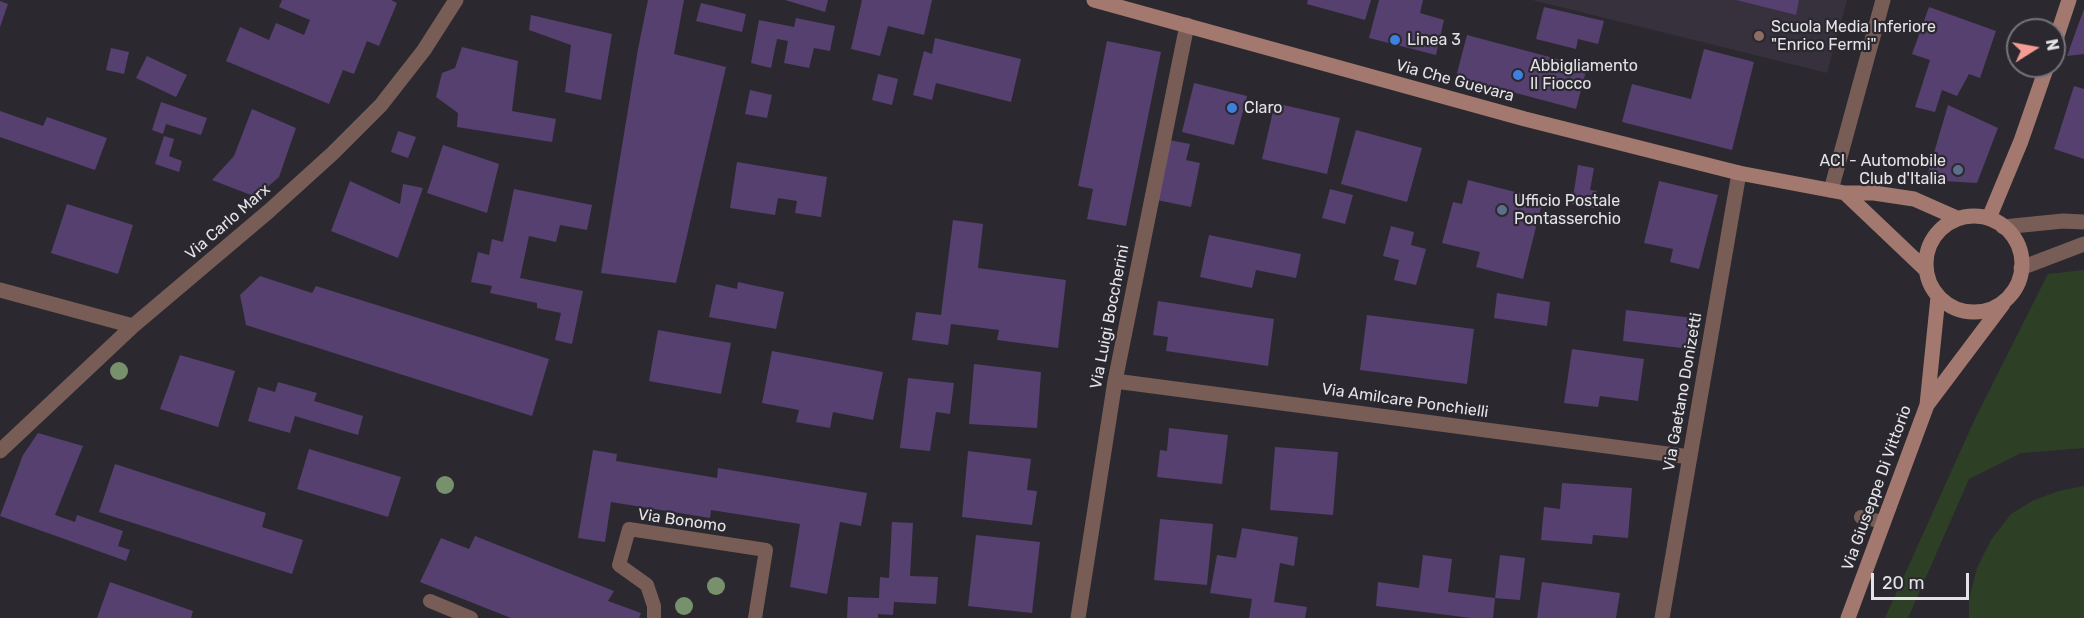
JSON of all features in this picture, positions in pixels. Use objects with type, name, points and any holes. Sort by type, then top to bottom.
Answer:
[{"type":"main road","name":"Via Che Guevara","points":[[1094,0],[1514,116],[1739,172],[1838,192],[1874,193],[1914,199],[1957,218]]},
{"type":"main road","points":[[2064,18],[2070,0]]},
{"type":"main road","points":[[1989,218],[2021,141],[2043,78]]},
{"type":"main road","points":[[1838,192],[1926,270]]},
{"type":"main road","points":[[1927,405],[2010,296],[2018,283],[2021,268],[2020,253],[2015,238],[1989,218],[1973,216],[1957,218],[1943,227],[1933,239],[1927,254],[1926,270],[1930,284],[1938,297],[1951,307],[1966,312],[1982,311],[1997,306],[2010,296]]},
{"type":"main road","name":"Via Giuseppe Di Vittorio","points":[[1848,618],[1927,405],[1938,297]]},
{"type":"street","name":"Via Carlo Marx","points":[[0,451],[133,326],[277,204],[333,153],[381,105],[424,50],[456,0]]},
{"type":"street","points":[[1838,192],[1883,0]]},
{"type":"street","name":"Via Luigi Boccherini","points":[[1078,618],[1115,381],[1188,25]]},
{"type":"street","name":"Via Gaetano Donizetti","points":[[1662,618],[1739,172]]},
{"type":"street","points":[[2003,227],[2063,221],[2084,222]]},
{"type":"street","points":[[2021,268],[2084,244]]},
{"type":"street","points":[[0,290],[133,326]]},
{"type":"street","name":"Via Amilcare Ponchielli","points":[[1115,381],[1690,457]]},
{"type":"lane","points":[[1861,518],[1883,522]]},
{"type":"lane","name":"Via Bonomo","points":[[654,618],[654,606],[647,585],[619,565],[629,529],[766,550],[755,618]]},
{"type":"lane","points":[[430,601],[471,618]]},
{"type":"shaded area","name":"Scuola Media Inferiore \"Enrico Fermi\"","points":[[1532,0],[1847,0],[1827,73]]},
{"type":"green space","points":[[2084,270],[2084,448],[2021,453],[1969,479],[1908,618],[1885,618],[1974,421],[2048,274]]},
{"type":"green space","points":[[2084,486],[2084,618],[1969,618],[1969,600],[1977,568],[1991,540],[2011,514],[2034,500],[2059,491]]},
{"type":"building","points":[[282,0],[391,0],[397,3],[379,46],[367,41],[354,74],[343,70],[329,104],[226,61],[240,27],[269,40],[276,23],[304,35],[310,20],[279,7]]},
{"type":"building","points":[[648,0],[684,0],[674,54],[726,67],[676,283],[601,273]]},
{"type":"building","points":[[785,0],[828,0],[825,12]]},
{"type":"building","points":[[862,0],[932,0],[924,35],[888,26],[880,56],[851,49]]},
{"type":"building","points":[[1308,0],[1371,0],[1365,20],[1307,4]]},
{"type":"building","points":[[1379,0],[1423,0],[1420,13],[1444,20],[1436,55],[1369,38]]},
{"type":"building","points":[[1736,0],[1799,0],[1796,15]]},
{"type":"building","points":[[0,1],[8,4],[0,27]]},
{"type":"building","points":[[701,3],[746,14],[742,32],[696,21]]},
{"type":"building","points":[[1544,7],[1604,21],[1598,44],[1578,39],[1576,49],[1536,39]]},
{"type":"building","points":[[1929,7],[1996,31],[1980,78],[1969,74],[1957,96],[1942,90],[1935,112],[1915,107],[1930,60],[1912,54]]},
{"type":"building","points":[[2084,9],[2084,54],[2067,56]]},
{"type":"building","points":[[531,15],[612,34],[601,100],[565,92],[571,45],[529,30]]},
{"type":"building","points":[[796,18],[835,26],[830,51],[814,48],[809,68],[784,63],[788,41],[777,39],[771,68],[751,63],[759,20],[794,27]]},
{"type":"building","points":[[1467,35],[1587,67],[1576,109],[1456,77]]},
{"type":"building","points":[[935,38],[1021,59],[1011,102],[936,83],[932,100],[913,95],[924,51],[932,54]]},
{"type":"building","points":[[1107,41],[1161,52],[1126,226],[1087,219],[1093,189],[1078,186]]},
{"type":"building","points":[[462,47],[518,61],[512,111],[556,119],[552,142],[457,127],[458,113],[436,97],[442,73],[455,68]]},
{"type":"building","points":[[111,48],[129,52],[124,74],[106,70]]},
{"type":"building","points":[[1704,49],[1754,62],[1732,150],[1622,122],[1632,84],[1691,99]]},
{"type":"building","points":[[147,56],[187,75],[176,97],[136,78]]},
{"type":"building","points":[[878,74],[898,79],[892,105],[872,100]]},
{"type":"building","points":[[1194,83],[1247,96],[1234,145],[1182,132]]},
{"type":"building","points":[[2074,86],[2084,89],[2084,159],[2054,149]]},
{"type":"building","points":[[750,90],[772,95],[767,118],[745,114]]},
{"type":"building","points":[[161,102],[207,118],[201,135],[166,124],[163,134],[152,130]]},
{"type":"building","points":[[1275,103],[1340,118],[1327,174],[1262,159]]},
{"type":"building","points":[[1948,105],[1998,128],[1977,183],[1926,180]]},
{"type":"building","points":[[252,109],[296,128],[279,177],[256,197],[212,180],[234,156]]},
{"type":"building","points":[[0,111],[43,126],[47,117],[107,138],[95,170],[0,137]]},
{"type":"building","points":[[1356,130],[1422,148],[1407,202],[1341,184]]},
{"type":"building","points":[[398,131],[416,137],[408,158],[391,152]]},
{"type":"building","points":[[164,136],[174,139],[169,156],[182,161],[179,172],[155,164]]},
{"type":"building","points":[[1169,140],[1190,144],[1186,160],[1200,163],[1191,207],[1157,200]]},
{"type":"building","points":[[443,145],[499,164],[487,213],[427,193]]},
{"type":"building","points":[[737,162],[827,177],[821,217],[795,213],[797,201],[778,198],[775,215],[730,208]]},
{"type":"building","points":[[1578,165],[1594,168],[1590,190],[1597,191],[1594,208],[1572,204]]},
{"type":"building","points":[[1468,180],[1543,199],[1523,279],[1476,267],[1480,252],[1442,243],[1453,202],[1462,204]]},
{"type":"building","points":[[350,181],[400,204],[403,184],[423,188],[398,258],[331,231]]},
{"type":"building","points":[[1659,181],[1718,195],[1699,269],[1670,262],[1673,249],[1644,243]]},
{"type":"building","points":[[514,189],[592,205],[587,230],[560,225],[556,242],[529,236],[520,278],[583,291],[572,344],[555,340],[561,313],[537,308],[537,303],[490,293],[492,286],[471,282],[478,252],[489,255],[492,239],[503,242]]},
{"type":"building","points":[[1330,189],[1353,195],[1345,224],[1322,218]]},
{"type":"building","points":[[67,204],[133,225],[118,274],[51,253]]},
{"type":"building","points":[[953,220],[983,224],[978,268],[1066,280],[1058,348],[997,340],[999,330],[951,324],[948,345],[912,340],[916,312],[941,315]]},
{"type":"building","points":[[1391,226],[1414,232],[1411,245],[1426,249],[1416,285],[1394,280],[1399,260],[1383,256]]},
{"type":"building","points":[[1209,235],[1301,254],[1296,278],[1256,270],[1252,288],[1200,277]]},
{"type":"building","points":[[260,276],[312,293],[316,286],[549,359],[532,416],[246,325],[240,295]]},
{"type":"building","points":[[738,282],[784,292],[776,329],[709,317],[716,284],[737,289]]},
{"type":"building","points":[[1497,293],[1550,302],[1547,326],[1494,318]]},
{"type":"building","points":[[1158,301],[1274,319],[1268,366],[1166,351],[1168,337],[1153,335]]},
{"type":"building","points":[[1626,310],[1693,318],[1690,349],[1623,341]]},
{"type":"building","points":[[1367,315],[1474,329],[1467,384],[1360,370]]},
{"type":"building","points":[[658,330],[731,343],[721,394],[649,381]]},
{"type":"building","points":[[1572,349],[1644,359],[1638,401],[1600,396],[1598,407],[1564,403]]},
{"type":"building","points":[[772,351],[883,372],[873,420],[833,412],[830,428],[796,422],[799,410],[762,403]]},
{"type":"building","points":[[180,355],[235,371],[218,427],[160,409]]},
{"type":"building","points":[[974,364],[1041,372],[1037,428],[969,424]]},
{"type":"building","points":[[908,378],[954,383],[950,414],[936,412],[930,451],[900,448]]},
{"type":"building","points":[[278,382],[317,393],[314,401],[363,416],[358,435],[295,416],[290,433],[248,421],[258,387],[275,392]]},
{"type":"building","points":[[1169,428],[1228,435],[1222,484],[1157,477],[1160,450],[1167,451]]},
{"type":"building","points":[[38,433],[83,446],[55,515],[75,522],[77,515],[123,531],[118,546],[130,550],[126,561],[0,516],[23,455]]},
{"type":"building","points":[[1275,447],[1338,452],[1333,515],[1270,510]]},
{"type":"building","points":[[309,449],[401,477],[388,517],[297,489]]},
{"type":"building","points":[[593,450],[617,454],[616,461],[717,478],[718,468],[867,493],[861,526],[840,522],[827,594],[790,587],[800,524],[711,510],[710,518],[611,502],[605,542],[578,538]]},
{"type":"building","points":[[968,451],[1031,459],[1027,490],[1037,491],[1032,525],[962,517]]},
{"type":"building","points":[[115,464],[266,513],[262,527],[303,540],[292,574],[99,512]]},
{"type":"building","points":[[1562,483],[1632,488],[1628,538],[1593,535],[1592,544],[1541,540],[1544,507],[1560,509]]},
{"type":"building","points":[[1160,519],[1213,524],[1207,585],[1154,580]]},
{"type":"building","points":[[892,522],[913,523],[910,576],[938,577],[936,604],[894,602],[893,615],[878,614],[878,618],[847,618],[848,597],[879,598],[880,577],[889,578]]},
{"type":"building","points":[[1242,528],[1298,537],[1294,566],[1280,563],[1274,602],[1307,607],[1305,618],[1249,618],[1252,599],[1210,593],[1217,555],[1236,558]]},
{"type":"building","points":[[976,535],[1040,542],[1032,613],[968,606]]},
{"type":"building","points":[[475,536],[614,591],[608,601],[641,613],[639,618],[511,618],[420,582],[441,538],[469,549]]},
{"type":"building","points":[[1423,555],[1452,559],[1448,592],[1495,598],[1493,618],[1471,618],[1376,606],[1378,582],[1419,588]]},
{"type":"building","points":[[1500,555],[1525,558],[1520,600],[1495,598]]},
{"type":"building","points":[[110,582],[193,611],[191,618],[97,618]]},
{"type":"building","points":[[1542,582],[1620,593],[1616,618],[1537,618]]},
{"type":"place","name":"Scuola Media Inferiore \"Enrico Fermi\"","points":[[1759,36]]},
{"type":"place","name":"Linea 3","points":[[1395,40]]},
{"type":"place","name":"Abbigliamento Il Fiocco","points":[[1518,75]]},
{"type":"place","name":"Claro","points":[[1232,108]]},
{"type":"place","name":"ACI - Automobile Club d'Italia","points":[[1958,170]]},
{"type":"place","name":"Ufficio Postale Pontasserchio","points":[[1502,210]]}]
